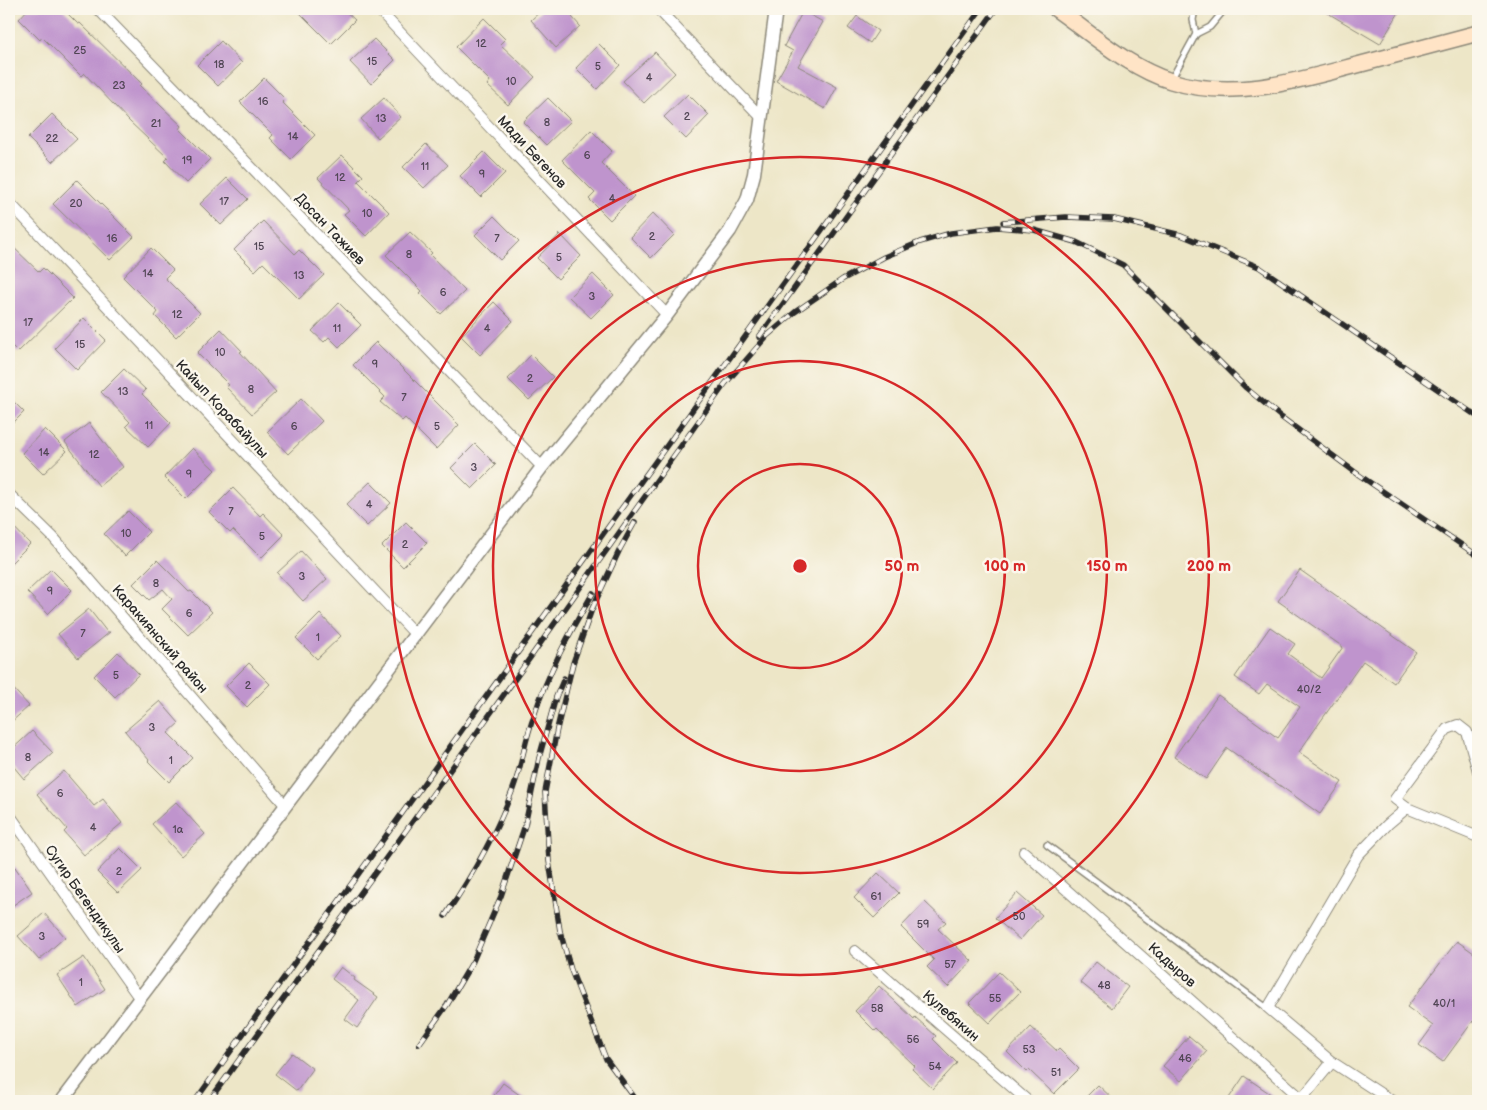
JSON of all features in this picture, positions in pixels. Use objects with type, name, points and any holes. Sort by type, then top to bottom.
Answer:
[{"type":"main road","points":[[1056,9],[1132,63],[1170,81],[1205,89],[1247,89],[1297,81],[1478,33]]},
{"type":"street","name":"Досан Тажиев","points":[[98,9],[542,468]]},
{"type":"street","name":"Мади Бегенов","points":[[378,9],[667,315]]},
{"type":"street","points":[[658,9],[762,118]]},
{"type":"street","points":[[62,1101],[542,468],[667,315],[730,231],[747,200],[754,174],[776,9]]},
{"type":"street","name":"Кайып Корабайулы","points":[[9,202],[416,635]]},
{"type":"street","name":"Каракиянский район","points":[[9,494],[53,537],[286,806]]},
{"type":"street","points":[[1478,771],[1467,732],[1458,725],[1448,729],[1395,799],[1407,808],[1478,837]]},
{"type":"street","points":[[1392,1101],[1332,1062],[1268,1008],[1358,855],[1388,824],[1407,808]]},
{"type":"street","name":"Сугир Бегендикулы","points":[[9,814],[140,999]]},
{"type":"street","name":"Кадыров","points":[[1024,852],[1301,1100]]},
{"type":"street","name":"Кулебякин","points":[[855,950],[1028,1101]]},
{"type":"street","points":[[1301,1100],[1332,1062]]},
{"type":"lane","points":[[1195,9],[1193,20],[1196,34]]},
{"type":"lane","points":[[1170,81],[1196,34],[1210,27],[1225,9]]},
{"type":"lane","points":[[1047,844],[1268,1008]]},
{"type":"building","points":[[28,9],[63,9],[78,24],[80,23],[142,84],[140,86],[182,126],[180,129],[210,159],[186,183],[165,161],[168,158],[129,121],[84,73],[81,76],[42,37],[40,40],[19,19]]},
{"type":"building","points":[[296,9],[343,9],[355,20],[331,44]]},
{"type":"building","points":[[543,9],[565,9],[580,26],[556,48],[531,20]]},
{"type":"building","points":[[1321,9],[1401,9],[1380,44]]},
{"type":"building","points":[[803,11],[823,22],[798,66],[837,87],[825,109],[776,81],[793,51],[784,46]]},
{"type":"building","points":[[857,16],[878,31],[870,43],[848,28]]},
{"type":"building","points":[[484,18],[505,39],[500,44],[535,77],[508,105],[487,85],[490,81],[456,47]]},
{"type":"building","points":[[374,39],[395,60],[371,84],[350,62]]},
{"type":"building","points":[[221,41],[242,63],[218,86],[197,65]]},
{"type":"building","points":[[599,44],[620,65],[597,89],[576,68]]},
{"type":"building","points":[[655,52],[675,73],[644,103],[623,81]]},
{"type":"building","points":[[264,78],[285,99],[282,102],[315,135],[291,159],[270,138],[273,135],[240,102]]},
{"type":"building","points":[[688,94],[709,115],[686,139],[664,117]]},
{"type":"building","points":[[384,98],[401,117],[378,138],[361,119]]},
{"type":"building","points":[[548,98],[571,121],[546,145],[523,122]]},
{"type":"building","points":[[52,114],[77,139],[52,162],[28,138]]},
{"type":"building","points":[[591,130],[612,151],[601,163],[634,196],[610,220],[589,199],[595,193],[562,160]]},
{"type":"building","points":[[426,144],[448,165],[424,188],[403,167]]},
{"type":"building","points":[[484,152],[505,173],[481,197],[460,176]]},
{"type":"building","points":[[342,155],[363,176],[358,181],[389,212],[366,236],[344,214],[349,210],[318,178]]},
{"type":"building","points":[[227,178],[248,199],[221,225],[200,204]]},
{"type":"building","points":[[77,180],[134,237],[110,260],[53,204]]},
{"type":"building","points":[[653,213],[674,235],[651,258],[630,237]]},
{"type":"building","points":[[494,216],[519,241],[500,260],[475,235]]},
{"type":"building","points":[[263,221],[295,254],[299,250],[324,275],[299,299],[263,263],[255,271],[234,250]]},
{"type":"building","points":[[410,232],[432,253],[430,255],[465,291],[441,314],[420,293],[422,291],[386,255]]},
{"type":"building","points":[[560,234],[581,256],[558,279],[537,258]]},
{"type":"building","points":[[9,243],[39,272],[43,268],[73,298],[18,352],[9,343]]},
{"type":"building","points":[[151,248],[173,270],[165,278],[200,313],[176,337],[155,316],[158,312],[123,277]]},
{"type":"building","points":[[593,274],[614,295],[591,318],[569,297]]},
{"type":"building","points":[[494,302],[513,321],[480,355],[461,336]]},
{"type":"building","points":[[339,303],[361,325],[339,347],[329,337],[324,342],[312,331]]},
{"type":"building","points":[[84,318],[106,340],[77,370],[55,348]]},
{"type":"building","points":[[221,329],[276,392],[252,414],[226,387],[229,385],[197,353]]},
{"type":"building","points":[[376,342],[459,425],[436,449],[405,418],[402,421],[380,402],[385,397],[353,365]]},
{"type":"building","points":[[531,355],[553,377],[529,400],[508,379]]},
{"type":"building","points":[[124,369],[146,390],[142,394],[171,423],[148,447],[126,426],[130,422],[101,392]]},
{"type":"building","points":[[9,397],[24,412],[9,427]]},
{"type":"building","points":[[301,399],[322,421],[288,454],[267,432]]},
{"type":"building","points":[[89,423],[123,467],[99,486],[65,442]]},
{"type":"building","points":[[45,429],[67,451],[43,474],[22,453]]},
{"type":"building","points":[[475,444],[496,465],[472,489],[451,468]]},
{"type":"building","points":[[192,448],[215,470],[186,499],[164,477]]},
{"type":"building","points":[[370,482],[391,503],[367,526],[346,505]]},
{"type":"building","points":[[233,488],[260,516],[263,513],[284,535],[261,558],[233,530],[230,533],[209,512]]},
{"type":"building","points":[[128,511],[149,532],[125,556],[104,534]]},
{"type":"building","points":[[9,522],[30,544],[9,565]]},
{"type":"building","points":[[406,522],[427,543],[403,567],[382,546]]},
{"type":"building","points":[[301,551],[327,579],[303,601],[277,573]]},
{"type":"building","points":[[157,560],[212,612],[188,635],[162,609],[172,599],[163,589],[149,600],[133,584]]},
{"type":"building","points":[[51,569],[72,590],[48,614],[27,592]]},
{"type":"building","points":[[1300,570],[1416,652],[1394,683],[1363,661],[1299,752],[1342,782],[1320,814],[1227,748],[1206,779],[1174,757],[1218,695],[1278,738],[1300,707],[1267,684],[1259,694],[1235,677],[1270,627],[1295,644],[1288,654],[1321,678],[1343,647],[1278,601]]},
{"type":"building","points":[[89,609],[107,632],[110,632],[78,658],[58,634]]},
{"type":"building","points":[[320,614],[341,636],[317,659],[296,638]]},
{"type":"building","points":[[118,652],[139,674],[115,697],[94,676]]},
{"type":"building","points":[[249,663],[270,684],[247,707],[226,686]]},
{"type":"building","points":[[9,684],[29,706],[9,724]]},
{"type":"building","points":[[160,701],[179,723],[168,733],[193,758],[169,782],[148,761],[125,731]]},
{"type":"building","points":[[32,731],[53,753],[24,779],[9,761],[9,752]]},
{"type":"building","points":[[64,771],[94,806],[103,799],[122,823],[84,855],[64,832],[67,829],[37,794]]},
{"type":"building","points":[[176,802],[205,834],[181,856],[152,824]]},
{"type":"building","points":[[120,848],[142,870],[118,893],[97,872]]},
{"type":"building","points":[[15,867],[32,892],[9,908],[9,871]]},
{"type":"building","points":[[878,873],[899,893],[874,918],[854,898]]},
{"type":"building","points":[[1017,893],[1042,915],[1020,940],[995,918]]},
{"type":"building","points":[[925,902],[946,922],[938,929],[972,961],[948,987],[927,967],[934,960],[901,927]]},
{"type":"building","points":[[44,913],[65,937],[39,960],[18,936]]},
{"type":"building","points":[[1457,941],[1478,956],[1478,1025],[1473,1021],[1443,1062],[1419,1045],[1433,1026],[1407,1007]]},
{"type":"building","points":[[84,957],[105,989],[78,1007],[57,975]]},
{"type":"building","points":[[1096,962],[1128,987],[1112,1008],[1080,982]]},
{"type":"building","points":[[341,967],[355,978],[354,980],[378,997],[357,1028],[345,1019],[359,1000],[332,979]]},
{"type":"building","points":[[999,972],[1020,992],[990,1023],[969,1003]]},
{"type":"building","points":[[879,986],[914,1019],[915,1017],[936,1036],[933,1039],[957,1063],[933,1089],[912,1069],[915,1066],[877,1029],[875,1031],[855,1011]]},
{"type":"building","points":[[1031,1027],[1057,1051],[1059,1049],[1079,1069],[1054,1094],[1029,1070],[1027,1072],[1007,1052]]},
{"type":"building","points":[[1189,1036],[1207,1051],[1181,1081],[1163,1066]]},
{"type":"building","points":[[292,1053],[313,1069],[297,1091],[275,1074]]},
{"type":"building","points":[[1244,1076],[1281,1101],[1227,1101]]},
{"type":"building","points":[[503,1083],[528,1101],[490,1101]]},
{"type":"building","points":[[1098,1085],[1115,1101],[1082,1101]]},
{"type":"railway","points":[[195,1101],[981,9]]},
{"type":"railway","points":[[759,337],[996,9]]},
{"type":"railway","points":[[1003,222],[1066,217],[1114,219],[1181,235],[1259,267],[1478,417]]},
{"type":"railway","points":[[209,1101],[453,766],[725,384],[767,336],[795,312],[843,279],[884,257],[920,242],[951,233],[997,227],[1034,230],[1076,242],[1123,265],[1246,388],[1281,417],[1359,475],[1478,556]]},
{"type":"railway","points":[[635,522],[592,609],[573,663],[557,729],[545,792],[549,861],[560,931],[571,970],[606,1059],[637,1101]]},
{"type":"railway","points":[[445,916],[465,886],[499,822],[516,780],[531,725],[546,684],[568,637],[593,593]]},
{"type":"railway","points":[[419,1044],[447,1005],[473,961],[501,896],[525,825],[539,758],[556,697],[564,678]]}]
